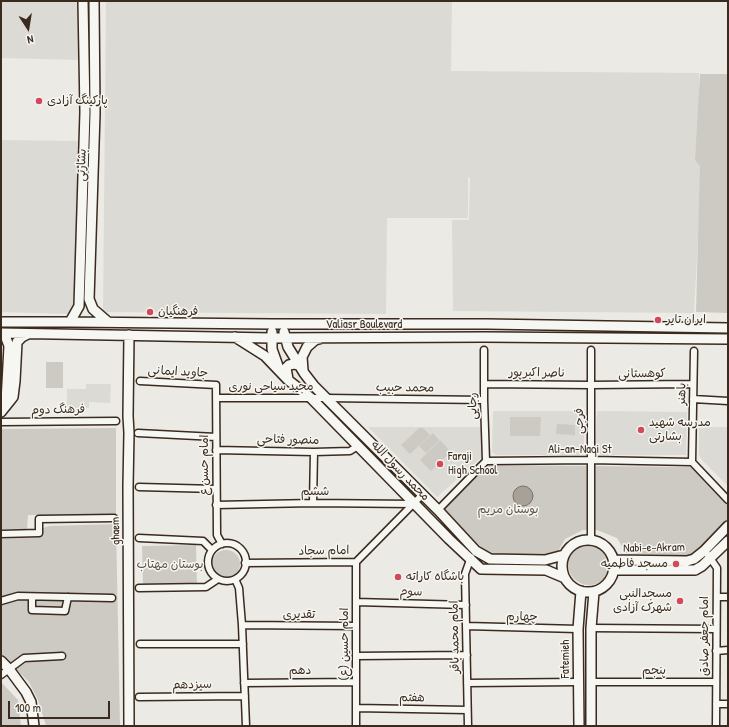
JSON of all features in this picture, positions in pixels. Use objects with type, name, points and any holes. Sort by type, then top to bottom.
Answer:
[{"type":"street","name":"بشارتی","points":[[70,322],[79,306],[85,112],[83,1]]},
{"type":"street","name":"بشارتی","points":[[94,1],[95,113],[89,299],[93,309],[108,322]]},
{"type":"street","points":[[83,22],[93,23]]},
{"type":"street","points":[[24,334],[21,330],[21,326],[25,322]]},
{"type":"street","name":"Valiasr Boulevard","points":[[1,323],[108,322],[487,324],[728,328]]},
{"type":"street","points":[[1,323],[3,328],[1,333],[13,346],[15,381],[13,397],[2,410]]},
{"type":"street","points":[[272,324],[271,338],[274,357],[288,380]]},
{"type":"street","points":[[284,324],[284,337],[301,369],[326,398],[438,510],[476,551],[490,559],[545,560],[564,555]]},
{"type":"street","name":"Valiasr Boulevard","points":[[1,333],[235,336],[271,338],[728,338]]},
{"type":"street","points":[[13,346],[22,337],[35,334]]},
{"type":"street","name":"ghaem","points":[[129,335],[129,726]]},
{"type":"street","name":"محمد رسول الله","points":[[235,336],[265,356],[288,380],[311,398],[414,504],[481,569],[546,570],[565,578]]},
{"type":"street","points":[[301,369],[302,357],[307,347],[315,340],[324,337]]},
{"type":"street","name":"رجایی","points":[[484,350],[486,461]]},
{"type":"street","name":"فرجی","points":[[591,350],[591,539]]},
{"type":"street","name":"باهنر","points":[[692,462],[694,352]]},
{"type":"street","points":[[288,380],[286,368],[289,365],[294,364],[301,369]]},
{"type":"street","name":"جاوید ایمانی","points":[[140,381],[216,385]]},
{"type":"street","name":"ناصر اکبرپور","points":[[484,384],[591,385]]},
{"type":"street","name":"کوهستانی","points":[[591,385],[693,384]]},
{"type":"street","name":"امام حسن ع","points":[[216,385],[216,535],[222,544]]},
{"type":"street","name":"مجید سیاحی نوری","points":[[216,398],[326,398]]},
{"type":"street","name":"محمد حبیب","points":[[326,398],[484,400]]},
{"type":"street","points":[[693,399],[728,401]]},
{"type":"street","name":"فرهنگ دوم","points":[[1,422],[116,421]]},
{"type":"street","points":[[138,433],[216,437]]},
{"type":"street","name":"منصور فتاحی","points":[[216,450],[314,452],[350,451],[358,446]]},
{"type":"street","points":[[313,503],[314,452]]},
{"type":"street","name":"Ali-an-Naqi St","points":[[486,461],[591,460],[692,462]]},
{"type":"street","points":[[438,510],[486,461]]},
{"type":"street","points":[[692,462],[728,500]]},
{"type":"street","points":[[139,487],[216,489]]},
{"type":"street","name":"امام سجاد","points":[[245,563],[356,562],[422,495]]},
{"type":"street","name":"ششم","points":[[216,505],[313,503],[414,504]]},
{"type":"street","points":[[1,534],[39,533],[39,519],[114,518]]},
{"type":"street","name":"Nabi-e-Akram","points":[[615,565],[687,561],[698,556],[704,551],[728,526]]},
{"type":"street","points":[[139,538],[203,541],[212,550]]},
{"type":"street","points":[[591,539],[604,544],[609,548],[615,565],[612,577],[608,584],[602,589],[594,592],[581,591],[569,584],[565,578],[562,567],[564,555],[568,548],[575,543],[591,539]]},
{"type":"street","name":"Nabi-e-Akram","points":[[615,565],[689,571],[695,570],[710,559],[728,541]]},
{"type":"street","points":[[222,544],[234,545],[239,548],[242,552],[245,563],[242,572],[235,579],[230,581],[218,579],[213,576],[208,566],[209,555],[212,550],[222,544]]},
{"type":"street","name":"امام محمد باقر","points":[[468,726],[465,574],[470,560],[476,551]]},
{"type":"street","name":"امام جعفر صادق","points":[[704,551],[717,568],[716,726]]},
{"type":"street","name":"امام حسین (ع)","points":[[356,562],[356,726]]},
{"type":"street","points":[[139,588],[206,587],[218,579]]},
{"type":"street","points":[[235,579],[239,588],[242,626],[246,726]]},
{"type":"street","name":"Fatemieh","points":[[579,726],[578,629],[581,591]]},
{"type":"street","points":[[591,726],[594,592]]},
{"type":"street","points":[[1,601],[18,596],[112,598]]},
{"type":"street","points":[[717,597],[728,596]]},
{"type":"street","points":[[32,597],[32,610],[65,611],[68,597]]},
{"type":"street","name":"سوم","points":[[356,602],[466,605]]},
{"type":"street","name":"تقدیری","points":[[242,626],[356,626]]},
{"type":"street","name":"چهارم","points":[[466,626],[578,629]]},
{"type":"street","points":[[592,628],[716,629]]},
{"type":"street","points":[[140,644],[243,644]]},
{"type":"street","points":[[716,651],[728,650]]},
{"type":"street","points":[[356,656],[467,655]]},
{"type":"street","points":[[1,675],[24,658],[62,656]]},
{"type":"street","points":[[1,661],[9,669],[26,692],[31,702],[34,726]]},
{"type":"street","name":"دهم","points":[[244,683],[356,682]]},
{"type":"street","points":[[467,683],[578,682]]},
{"type":"street","name":"پنجم","points":[[591,682],[716,682]]},
{"type":"street","name":"سیزدهم","points":[[139,697],[245,696]]},
{"type":"street","points":[[716,704],[728,704]]},
{"type":"street","name":"هفتم","points":[[356,708],[468,710]]},
{"type":"shaded area","points":[[1,1],[80,1],[81,60],[1,58]]},
{"type":"shaded area","points":[[106,1],[452,1],[451,71],[699,73],[699,158],[702,165],[694,313],[453,311],[452,220],[469,220],[470,177],[468,178],[468,218],[387,218],[386,314],[103,312]]},
{"type":"shaded area","points":[[1,140],[78,141],[74,308],[68,314],[1,312]]},
{"type":"shaded area","points":[[86,384],[111,384],[110,403],[89,402],[89,408],[67,408],[67,389],[86,389]]},
{"type":"shaded area","points":[[493,411],[584,411],[584,451],[580,455],[496,455],[492,452]]},
{"type":"shaded area","name":"مدرسه شهید بشارتی","points":[[597,411],[687,412],[686,455],[601,455],[595,449]]},
{"type":"shaded area","name":"Faraji High School","points":[[368,427],[481,427],[482,457],[437,497]]},
{"type":"shaded area","points":[[699,427],[728,427],[728,486],[702,460],[699,455]]},
{"type":"shaded area","points":[[523,486],[530,489],[533,496],[530,503],[523,506],[516,503],[513,496],[516,489]]},
{"type":"green space","points":[[700,74],[728,74],[728,313],[696,312],[700,166],[695,160]]},
{"type":"green space","points":[[46,362],[63,362],[63,388],[46,388]]},
{"type":"green space","points":[[510,417],[541,417],[540,436],[510,436]]},
{"type":"green space","points":[[557,424],[575,425],[575,435],[556,434]]},
{"type":"green space","points":[[116,428],[116,515],[28,515],[27,529],[1,529],[1,429]]},
{"type":"green space","points":[[419,428],[423,428],[430,435],[410,454],[401,445]]},
{"type":"green space","points":[[433,433],[439,440],[426,453],[419,446]]},
{"type":"green space","points":[[440,440],[451,452],[431,471],[420,460]]},
{"type":"green space","name":"بوستان مریم","points":[[488,465],[691,467],[728,505],[728,519],[691,556],[626,553],[617,538],[597,530],[583,530],[565,539],[556,555],[489,555],[443,510]]},
{"type":"green space","points":[[116,524],[120,726],[46,726],[38,700],[29,682],[1,654],[1,539],[41,537],[43,528],[49,526]]},
{"type":"green space","points":[[589,543],[604,549],[610,564],[604,579],[589,585],[574,579],[568,564],[574,549]]},
{"type":"green space","name":"بوستان مهتاب","points":[[196,545],[197,585],[143,585],[142,546]]},
{"type":"green space","points":[[226,550],[236,554],[240,564],[236,574],[226,578],[216,574],[212,564],[216,554]]},
{"type":"green space","points":[[1,682],[18,700],[21,726],[1,726]]},
{"type":"place","name":"پارکینگ آزادی","points":[[39,101]]},
{"type":"place","name":"فرهنگیان","points":[[150,312]]},
{"type":"place","name":"ایران تایر","points":[[658,320]]},
{"type":"place","name":"مدرسه شهید بشارتی","points":[[641,430]]},
{"type":"place","name":"Faraji High School","points":[[440,464]]},
{"type":"place","name":"مسجد فاطمیه","points":[[676,564]]},
{"type":"place","name":"باشگاه کاراته","points":[[398,577]]},
{"type":"place","name":"مسجدالنبی شهرک آزادی","points":[[680,601]]}]
